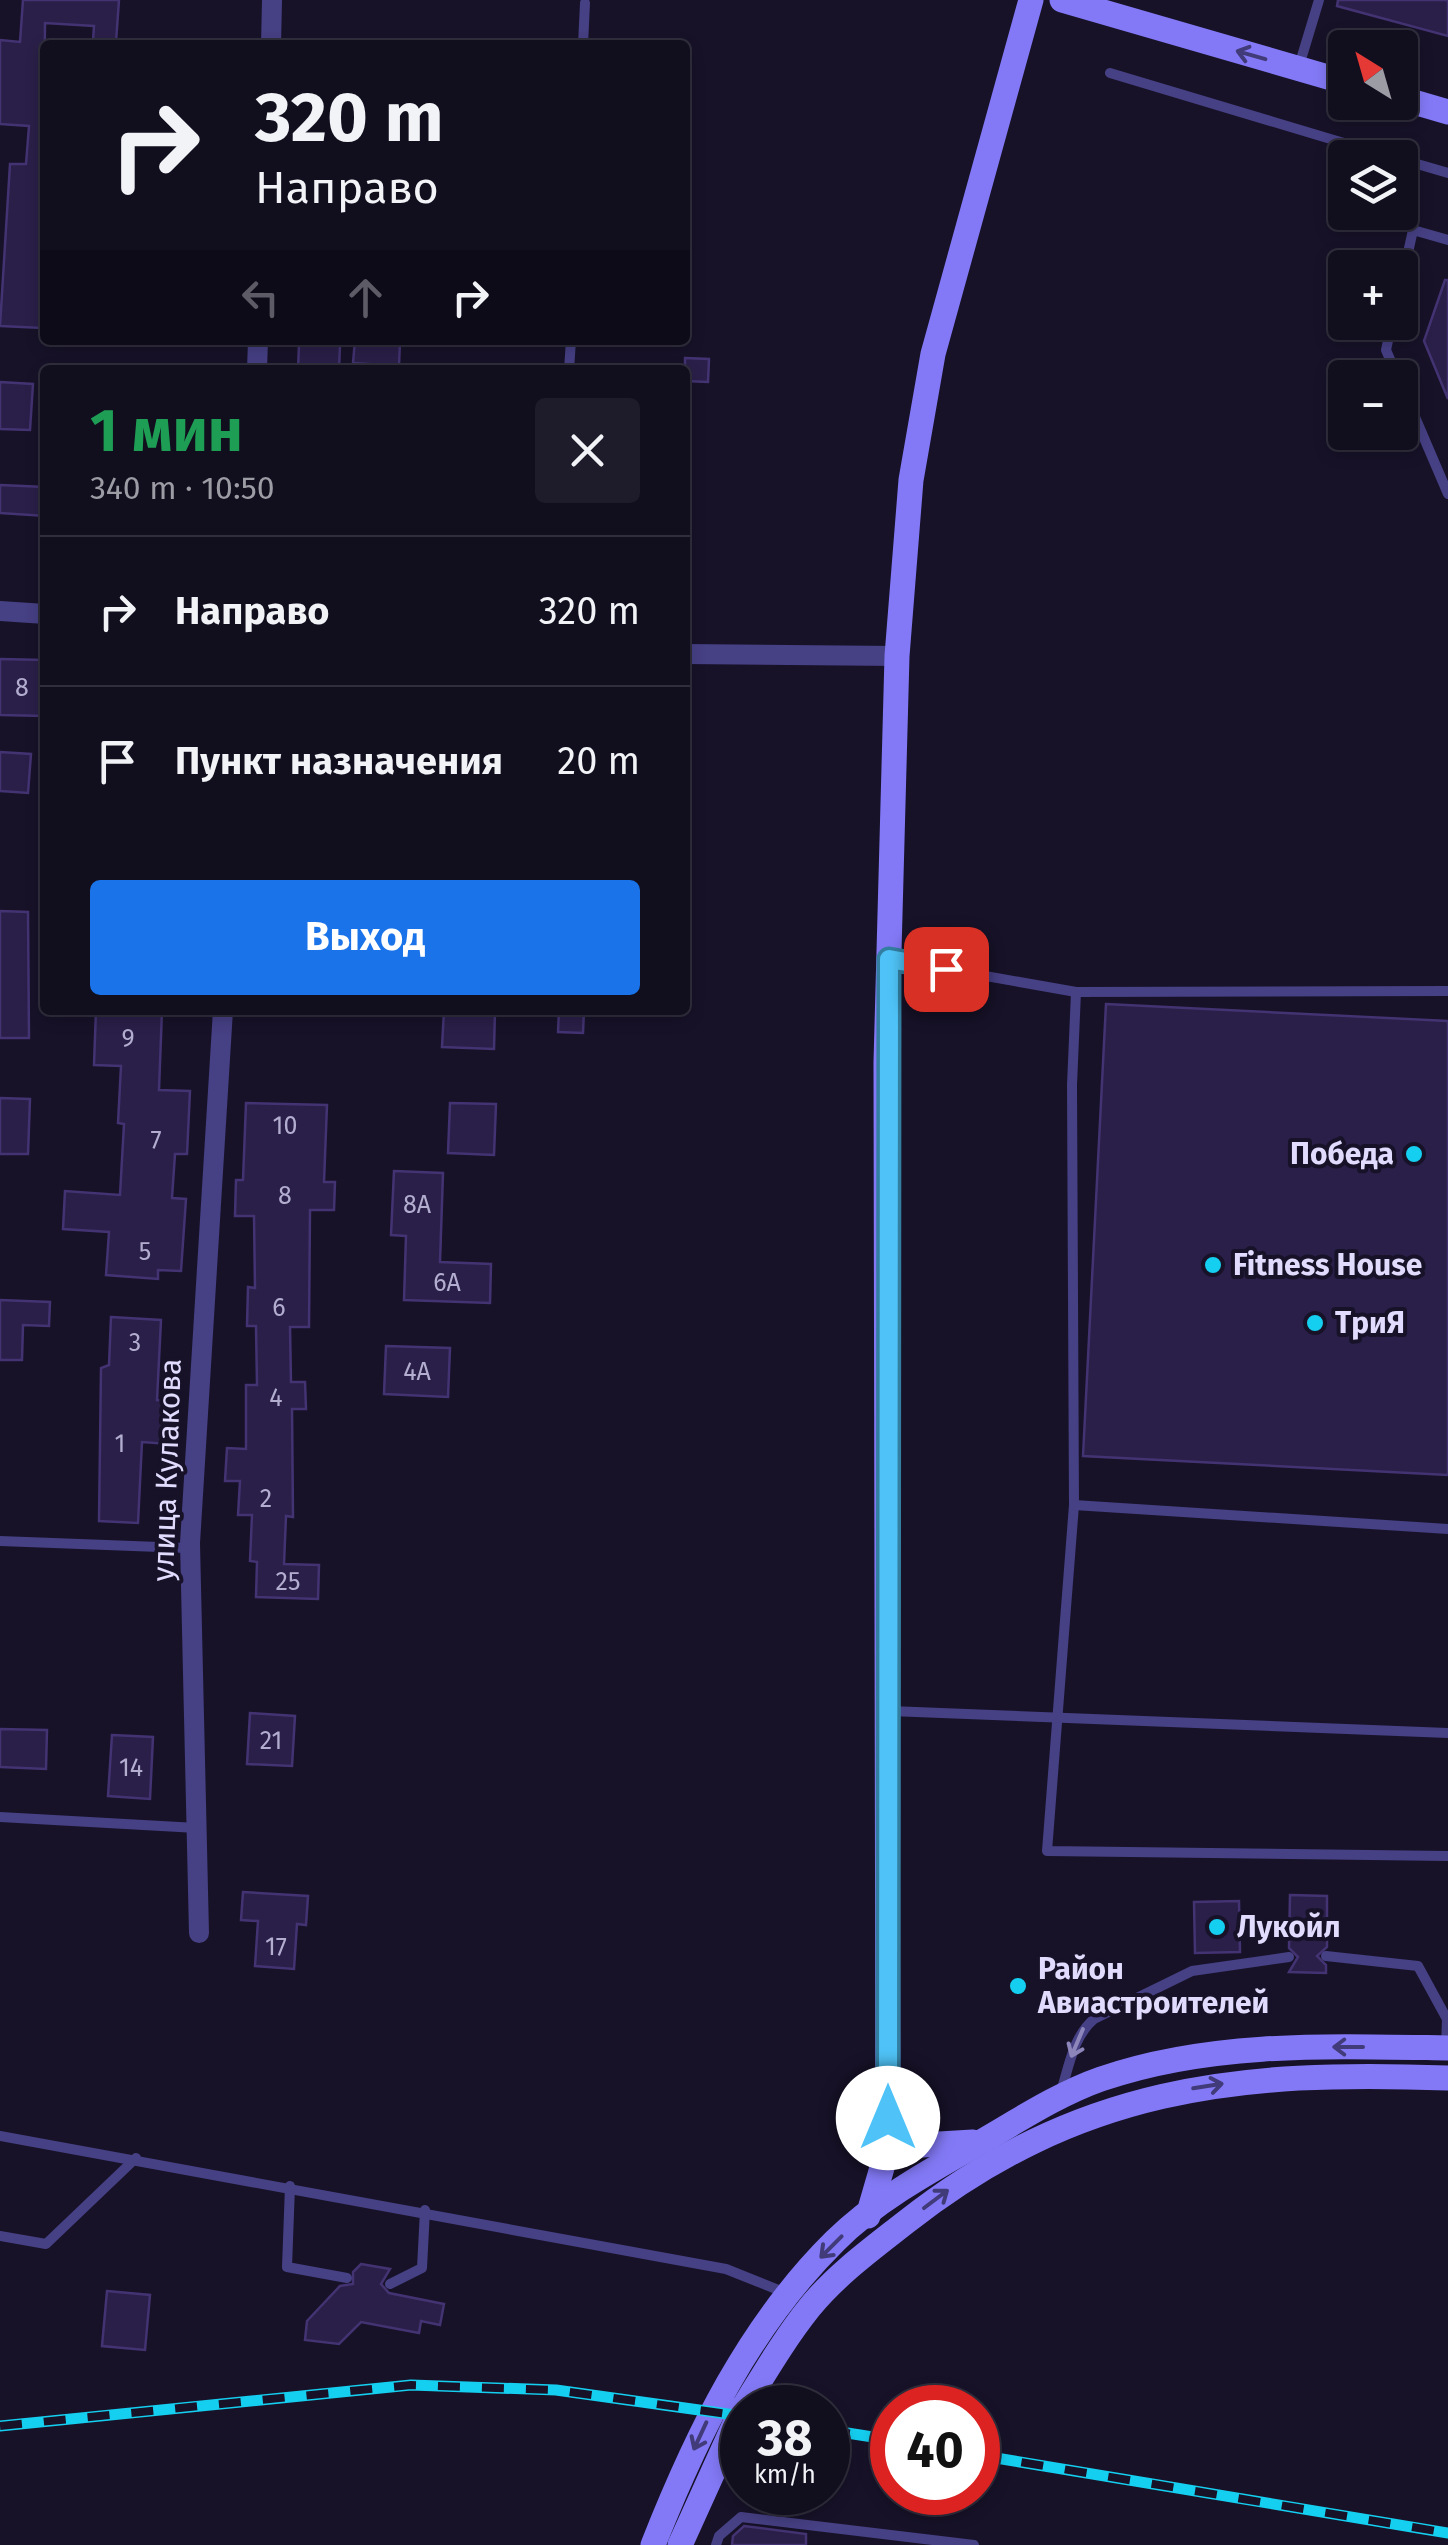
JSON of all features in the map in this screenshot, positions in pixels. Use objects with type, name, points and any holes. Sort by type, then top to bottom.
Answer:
[{"type":"street","points":[[270,40],[272,0]]},
{"type":"street","points":[[868,2216],[888,2147],[889,959],[897,656],[911,480],[934,354],[1031,0]]},
{"type":"street","points":[[1062,0],[1328,77]]},
{"type":"street","points":[[1418,103],[1448,112]]},
{"type":"street","points":[[0,611],[40,614]]},
{"type":"street","points":[[690,654],[897,656]]},
{"type":"street","name":"улица Кулакова","points":[[198,1933],[190,1543],[223,1015]]},
{"type":"street","points":[[652,2545],[718,2398],[787,2293],[838,2238],[929,2171],[1100,2079],[1197,2057],[1334,2046],[1447,2048]]},
{"type":"street","points":[[758,2385],[811,2305],[859,2259],[942,2194],[997,2159],[1092,2114],[1185,2090],[1258,2078],[1448,2078]]},
{"type":"street","points":[[888,2147],[981,2141]]},
{"type":"street","points":[[680,2545],[720,2458]]},
{"type":"lane","points":[[1298,68],[1319,0]]},
{"type":"lane","points":[[583,40],[585,3]]},
{"type":"lane","points":[[1110,73],[1336,140]]},
{"type":"lane","points":[[1418,165],[1448,174]]},
{"type":"lane","points":[[1409,250],[1413,230],[1448,240]]},
{"type":"lane","points":[[1418,424],[1448,494]]},
{"type":"lane","points":[[889,959],[1076,992],[1448,991]]},
{"type":"lane","points":[[1076,992],[1072,1085],[1074,1504],[1048,1851],[1448,1856]]},
{"type":"lane","points":[[1074,1504],[1448,1529]]},
{"type":"lane","points":[[0,1541],[186,1548]]},
{"type":"lane","points":[[889,1711],[1448,1733]]},
{"type":"lane","points":[[0,1817],[196,1828]]},
{"type":"lane","points":[[1059,2100],[1083,2028],[1094,2019],[1192,1971],[1289,1956]]},
{"type":"lane","points":[[1326,1956],[1418,1966],[1447,2020],[1447,2048]]},
{"type":"lane","points":[[0,2136],[425,2210],[726,2270],[787,2293]]},
{"type":"lane","points":[[0,2236],[46,2244],[136,2158]]},
{"type":"lane","points":[[290,2186],[287,2267],[347,2278]]},
{"type":"lane","points":[[390,2284],[422,2268],[425,2210]]},
{"type":"lane","points":[[716,2545],[719,2536],[742,2516],[974,2545]]},
{"type":"building","points":[[23,0],[119,0],[116,40],[93,40],[94,26],[45,23],[45,40],[40,40],[40,328],[0,326],[10,164],[26,164],[29,126],[0,124],[0,40],[20,42]]},
{"type":"building","points":[[1338,0],[1448,0],[1448,36],[1337,6]]},
{"type":"building","points":[[1448,280],[1448,399],[1424,341]]},
{"type":"building","points":[[299,345],[340,345],[339,365],[298,365]]},
{"type":"building","points":[[355,345],[400,345],[399,365],[353,363]]},
{"type":"building","points":[[685,358],[709,359],[708,382],[690,381],[690,365],[685,365]]},
{"type":"building","points":[[0,382],[33,384],[30,430],[0,429]]},
{"type":"building","points":[[0,485],[40,487],[40,516],[0,513]]},
{"type":"building","points":[[0,659],[40,660],[40,716],[0,715]]},
{"type":"building","points":[[0,752],[31,754],[28,793],[0,791]]},
{"type":"building","points":[[0,911],[28,912],[29,1038],[0,1038]]},
{"type":"building","points":[[1106,1004],[1448,1021],[1448,1475],[1083,1456]]},
{"type":"building","points":[[96,1015],[162,1015],[159,1090],[190,1091],[187,1154],[175,1154],[172,1198],[186,1199],[181,1271],[158,1270],[158,1279],[106,1275],[109,1232],[63,1229],[65,1191],[120,1195],[124,1124],[118,1123],[121,1066],[94,1065]]},
{"type":"building","points":[[444,1015],[495,1015],[494,1049],[442,1047]]},
{"type":"building","points":[[559,1015],[584,1015],[583,1033],[558,1032]]},
{"type":"building","points":[[0,1098],[30,1099],[28,1154],[0,1154]]},
{"type":"building","points":[[246,1103],[327,1105],[324,1182],[335,1182],[334,1210],[310,1210],[309,1327],[290,1327],[291,1382],[305,1382],[306,1409],[292,1409],[293,1517],[286,1516],[284,1564],[319,1565],[318,1599],[256,1597],[257,1562],[250,1561],[252,1515],[238,1515],[240,1481],[225,1481],[227,1448],[246,1449],[246,1385],[257,1385],[256,1326],[247,1326],[248,1287],[255,1288],[254,1216],[235,1216],[236,1180],[243,1180]]},
{"type":"building","points":[[450,1103],[496,1104],[494,1155],[448,1153]]},
{"type":"building","points":[[394,1171],[443,1173],[440,1262],[491,1264],[490,1303],[404,1300],[406,1236],[391,1235]]},
{"type":"building","points":[[0,1300],[50,1302],[49,1326],[23,1325],[22,1360],[0,1360]]},
{"type":"building","points":[[111,1317],[161,1320],[157,1400],[171,1401],[168,1444],[142,1442],[138,1523],[99,1521],[101,1368],[109,1365]]},
{"type":"building","points":[[386,1346],[450,1348],[448,1397],[384,1394]]},
{"type":"building","points":[[250,1713],[295,1716],[292,1766],[247,1764]]},
{"type":"building","points":[[0,1729],[47,1730],[46,1769],[0,1767]]},
{"type":"building","points":[[112,1735],[153,1737],[150,1799],[108,1796]]},
{"type":"building","points":[[243,1892],[308,1896],[306,1925],[297,1924],[294,1969],[255,1966],[258,1921],[241,1920]]},
{"type":"building","points":[[1290,1895],[1327,1896],[1327,1947],[1317,1956],[1326,1965],[1326,1973],[1289,1972],[1298,1957],[1289,1948]]},
{"type":"building","name":"Лукойл","points":[[1239,1901],[1240,1952],[1195,1953],[1194,1902]]},
{"type":"building","points":[[361,2264],[390,2269],[381,2284],[389,2293],[444,2304],[440,2325],[421,2321],[419,2333],[361,2322],[339,2344],[305,2340],[307,2321],[340,2286],[353,2284],[353,2272]]},
{"type":"building","points":[[107,2291],[150,2295],[145,2350],[102,2346]]},
{"type":"building","points":[[744,2526],[806,2534],[806,2545],[732,2545],[733,2536]]},
{"type":"railway","points":[[0,2426],[411,2385],[556,2390],[720,2413]]},
{"type":"railway","points":[[850,2433],[870,2437]]},
{"type":"railway","points":[[1000,2459],[1448,2533]]},
{"type":"place","name":"Победа","points":[[1414,1154]]},
{"type":"place","name":"Fitness House","points":[[1213,1265]]},
{"type":"place","name":"ТриЯ","points":[[1315,1323]]},
{"type":"place","name":"Лукойл","points":[[1217,1927]]},
{"type":"place","name":"Район Авиастроителей","points":[[1018,1986]]},
{"type":"route","points":[[888,2118],[889,959],[946,969]]}]
